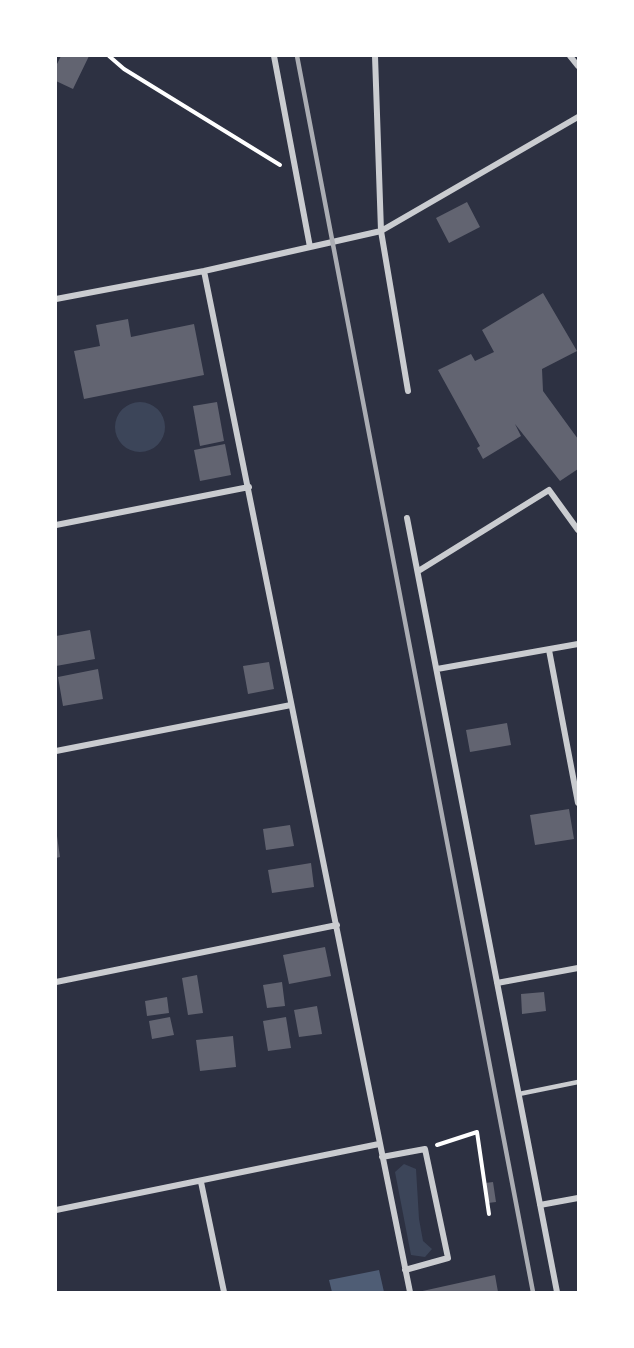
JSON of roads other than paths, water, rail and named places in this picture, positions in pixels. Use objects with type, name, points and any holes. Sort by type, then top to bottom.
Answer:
[{"type":"street","points":[[274,56],[310,247]]},
{"type":"street","points":[[375,56],[381,231],[408,391]]},
{"type":"street","points":[[570,56],[579,66]]},
{"type":"street","points":[[56,299],[204,271],[381,231],[579,117]]},
{"type":"street","points":[[204,271],[410,1293]]},
{"type":"street","points":[[56,525],[249,487]]},
{"type":"street","points":[[420,570],[549,490],[579,530]]},
{"type":"street","points":[[407,518],[420,570],[557,1293]]},
{"type":"street","points":[[437,669],[579,644]]},
{"type":"street","points":[[549,650],[579,803]]},
{"type":"street","points":[[56,751],[291,705]]},
{"type":"street","points":[[56,982],[337,925]]},
{"type":"street","points":[[497,983],[579,968]]},
{"type":"street","points":[[56,1210],[380,1144]]},
{"type":"street","points":[[382,1157],[425,1149],[448,1258],[405,1270]]},
{"type":"street","points":[[201,1182],[224,1293]]},
{"type":"street","points":[[540,1205],[579,1198]]},
{"type":"lane","points":[[519,1094],[579,1082]]},
{"type":"railway","points":[[297,56],[533,1292]]}]
